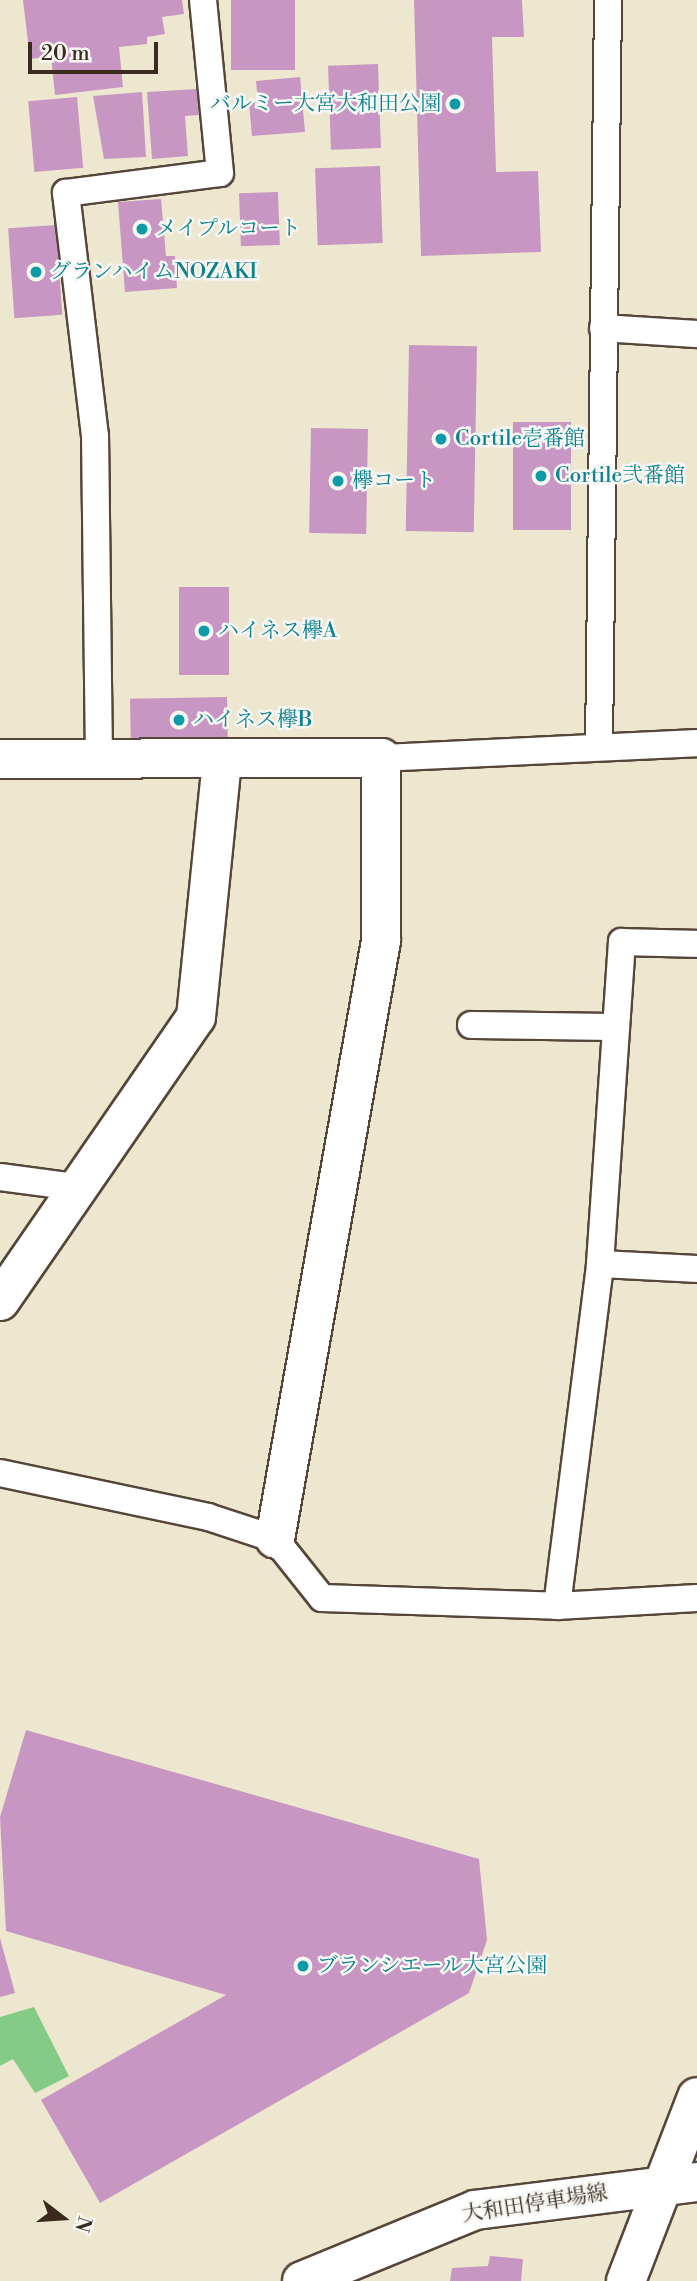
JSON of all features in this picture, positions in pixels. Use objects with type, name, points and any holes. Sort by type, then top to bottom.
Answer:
[{"type":"street","points":[[0,759],[222,763],[381,758],[381,941],[275,1538]]},
{"type":"street","points":[[0,1301],[76,1187],[196,1017],[222,763]]},
{"type":"street","points":[[626,2281],[660,2185],[697,2097]]},
{"type":"street","name":"大和田停車場線","points":[[302,2281],[475,2210],[697,2182]]},
{"type":"lane","points":[[99,761],[95,436],[66,193],[220,173],[203,0]]},
{"type":"lane","points":[[599,747],[608,0]]},
{"type":"lane","points":[[603,328],[697,334]]},
{"type":"lane","points":[[381,758],[697,743]]},
{"type":"lane","points":[[557,1606],[600,1264],[622,942],[697,944]]},
{"type":"lane","points":[[471,1025],[617,1027]]},
{"type":"lane","points":[[0,1177],[76,1187]]},
{"type":"lane","points":[[600,1264],[697,1269]]},
{"type":"lane","points":[[0,1472],[208,1517],[275,1538],[322,1598],[557,1606],[697,1598]]},
{"type":"green space","points":[[34,2007],[69,2076],[35,2093],[13,2059],[0,2066],[0,2017]]},
{"type":"building","points":[[23,0],[182,0],[184,14],[162,17],[165,34],[147,37],[147,44],[119,47],[123,87],[55,95],[51,56],[30,59]]},
{"type":"building","points":[[231,0],[295,0],[295,70],[231,70]]},
{"type":"building","name":"バルミー大宮大和田公園","points":[[414,0],[522,0],[524,37],[492,37],[496,172],[538,171],[541,252],[421,256]]},
{"type":"building","points":[[378,64],[381,148],[331,150],[328,66]]},
{"type":"building","points":[[300,77],[305,132],[252,136],[249,103],[258,102],[256,81]]},
{"type":"building","points":[[197,89],[199,115],[185,116],[188,156],[152,159],[147,92]]},
{"type":"building","points":[[142,92],[146,157],[104,159],[93,96]]},
{"type":"building","points":[[77,97],[83,168],[34,172],[28,101]]},
{"type":"building","points":[[380,166],[383,243],[318,245],[315,168]]},
{"type":"building","points":[[278,192],[280,245],[241,246],[239,193]]},
{"type":"building","name":"メイプルコート","points":[[161,199],[166,256],[175,256],[177,288],[125,292],[118,202]]},
{"type":"building","name":"グランハイムNOZAKI","points":[[56,225],[62,315],[14,318],[8,228]]},
{"type":"building","name":"Cortile壱番館","points":[[409,345],[477,346],[474,532],[406,531]]},
{"type":"building","name":"Cortile弐番館","points":[[513,422],[571,422],[571,530],[513,530]]},
{"type":"building","name":"欅コート","points":[[311,428],[368,429],[366,534],[309,533]]},
{"type":"building","name":"ハイネス欅A","points":[[179,587],[229,587],[229,675],[179,675]]},
{"type":"building","name":"ハイネス欅B","points":[[227,697],[228,742],[131,744],[130,699]]},
{"type":"building","name":"ブランシエール大宮公園","points":[[26,1730],[479,1859],[487,1940],[469,1993],[100,2203],[41,2100],[226,1995],[6,1931],[0,1817]]},
{"type":"building","points":[[0,1938],[15,1993],[0,1997]]},
{"type":"building","points":[[490,2256],[523,2259],[521,2281],[450,2281],[452,2268],[488,2266]]},
{"type":"place","name":"バルミー大宮大和田公園","points":[[455,104]]},
{"type":"place","name":"メイプルコート","points":[[142,229]]},
{"type":"place","name":"グランハイムNOZAKI","points":[[36,272]]},
{"type":"place","name":"Cortile壱番館","points":[[441,439]]},
{"type":"place","name":"Cortile弐番館","points":[[541,476]]},
{"type":"place","name":"欅コート","points":[[338,481]]},
{"type":"place","name":"ハイネス欅A","points":[[204,631]]},
{"type":"place","name":"ハイネス欅B","points":[[179,720]]},
{"type":"place","name":"ブランシエール大宮公園","points":[[303,1966]]}]
